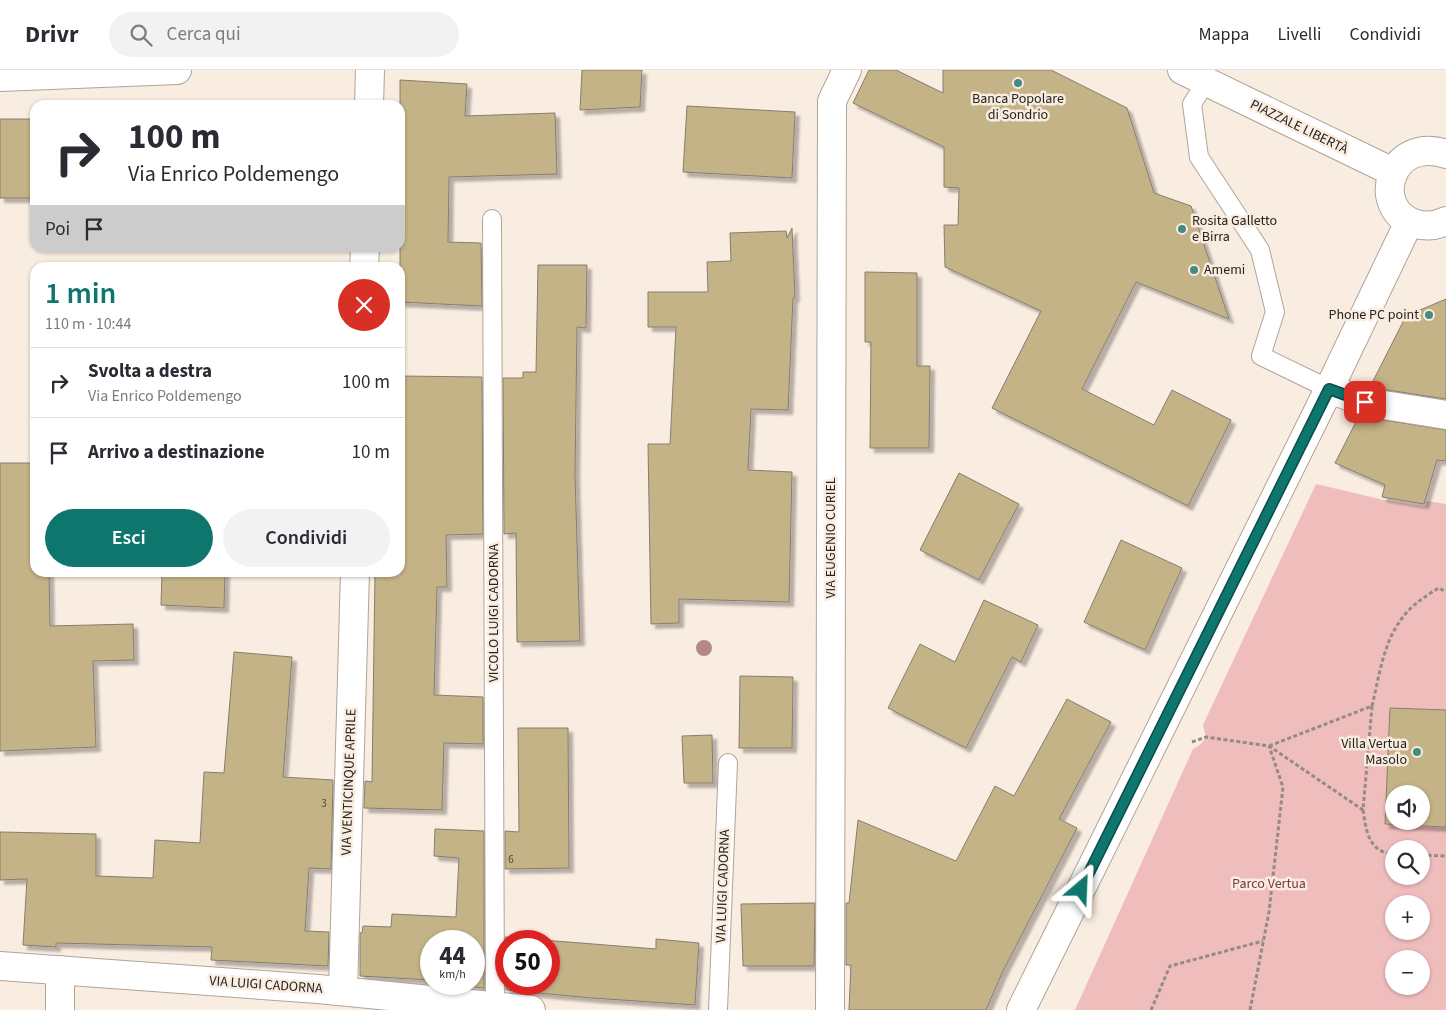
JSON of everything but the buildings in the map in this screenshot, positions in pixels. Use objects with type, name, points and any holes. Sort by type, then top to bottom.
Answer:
[{"type":"street","points":[[0,77],[177,70]]},
{"type":"street","points":[[369,100],[370,70]]},
{"type":"street","name":"VIA EUGENIO CURIEL","points":[[830,1010],[832,101],[847,70]]},
{"type":"street","name":"PIAZZALE LIBERTÀ","points":[[1182,70],[1393,172]]},
{"type":"street","points":[[1444,149],[1415,152],[1402,160],[1393,172],[1389,187],[1392,201],[1399,213],[1409,222],[1424,226],[1438,225],[1446,221]]},
{"type":"street","points":[[1021,1010],[1329,389],[1409,222]]},
{"type":"street","points":[[1329,389],[1365,402],[1446,415]]},
{"type":"street","name":"VIA VENTICINQUE APRILE","points":[[351,998],[355,577]]},
{"type":"street","name":"VIA LUIGI CADORNA","points":[[0,966],[351,998],[495,1006],[531,1010]]},
{"type":"street","points":[[60,970],[60,1010]]},
{"type":"lane","points":[[1206,82],[1192,104],[1199,157],[1260,250],[1274,312],[1261,356],[1329,389]]},
{"type":"lane","name":"VICOLO LUIGI CADORNA","points":[[492,219],[495,1006]]},
{"type":"lane","name":"VIA LUIGI CADORNA","points":[[718,1010],[728,763]]},
{"type":"path","points":[[1385,853],[1374,845],[1368,836],[1363,810],[1372,706],[1385,653],[1400,620],[1424,597],[1439,588],[1446,592]]},
{"type":"path","points":[[1269,746],[1372,706]]},
{"type":"path","points":[[1189,743],[1206,737],[1269,746],[1363,810]]},
{"type":"path","points":[[1250,1010],[1270,903],[1283,788],[1269,746]]},
{"type":"path","points":[[1430,855],[1446,856]]},
{"type":"path","points":[[1151,1010],[1170,966],[1264,941]]},
{"type":"green space","name":"Parco Vertua","points":[[1316,484],[1384,500],[1425,507],[1427,501],[1446,504],[1446,1010],[1075,1010],[1193,749],[1201,744],[1206,737],[1203,725]]},
{"type":"place","name":"Banca Popolare di Sondrio","points":[[1018,83]]},
{"type":"place","name":"Rosita Galletto e Birra","points":[[1182,229]]},
{"type":"place","name":"Amemi","points":[[1194,270]]},
{"type":"place","name":"Phone PC point","points":[[1429,315]]},
{"type":"place","name":"Villa Vertua Masolo","points":[[1417,752]]},
{"type":"route","points":[[1081,889],[1329,389],[1365,402]]}]
